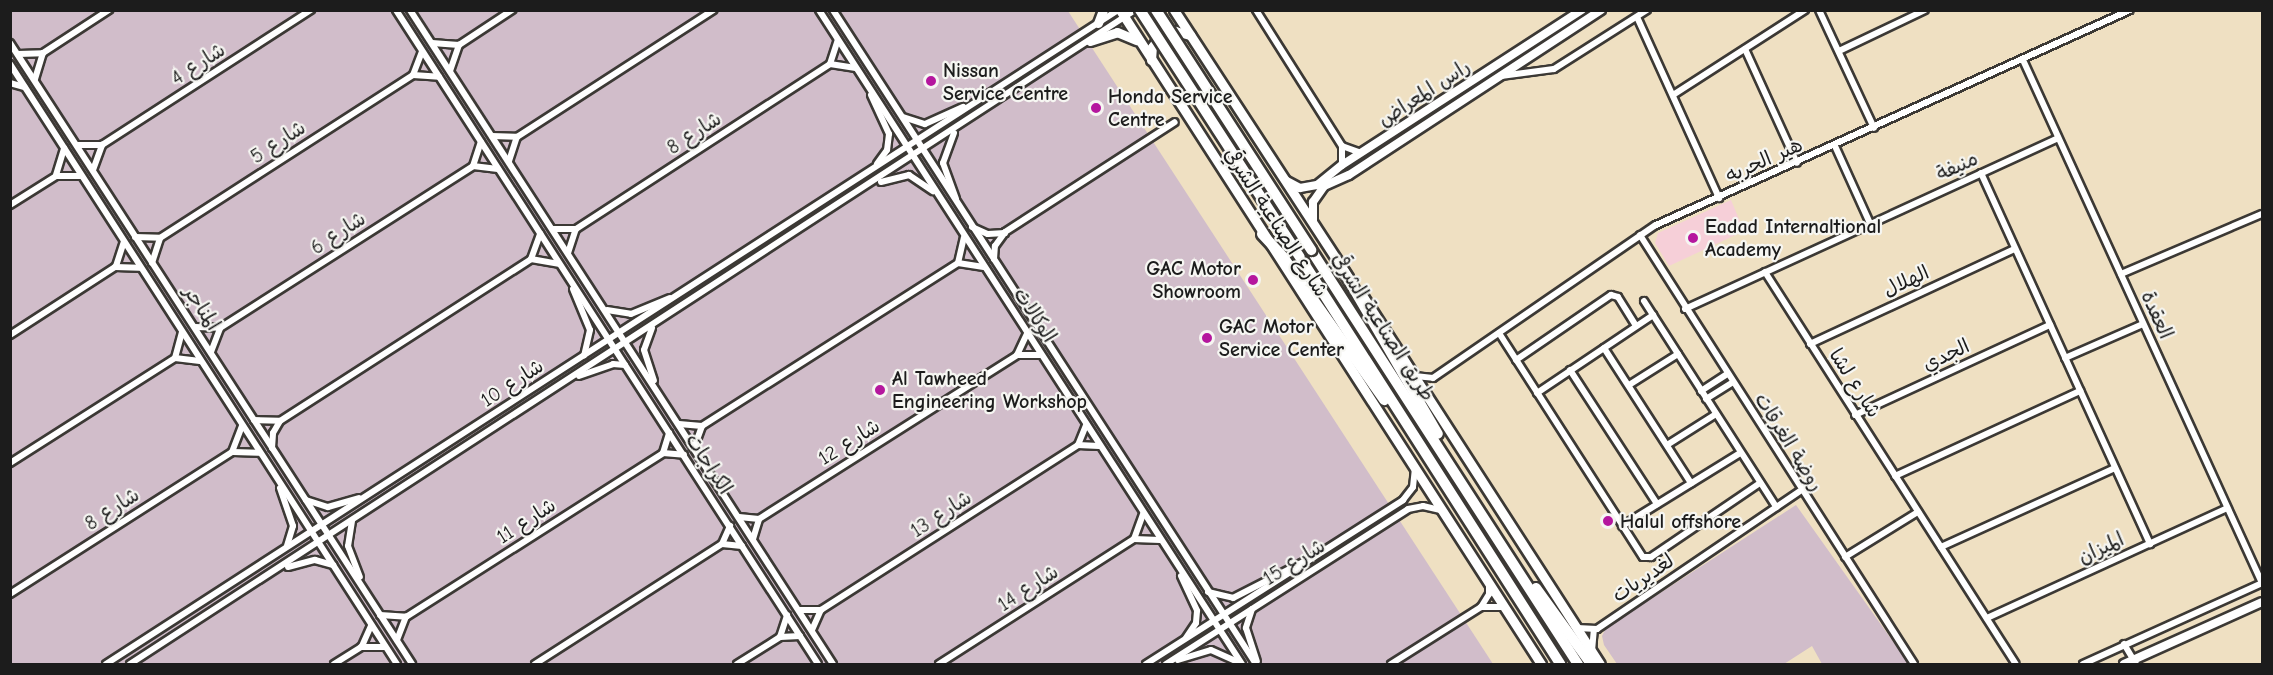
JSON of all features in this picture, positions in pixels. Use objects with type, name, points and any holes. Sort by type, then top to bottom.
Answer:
[{"type":"highway","name":"طريق الصناعية الشرقي","points":[[1140,10],[1558,662]]},
{"type":"highway","name":"طريق الصناعية الشرقي","points":[[1156,10],[1578,664]]},
{"type":"highway","points":[[1262,234],[1284,258],[1364,374],[1402,418]]},
{"type":"highway","points":[[1344,272],[1467,491]]},
{"type":"highway","points":[[1512,561],[1555,612],[1591,664]]},
{"type":"main road","points":[[1098,23],[1103,10]]},
{"type":"main road","name":"شارع الصناعية الشرقي","points":[[1121,13],[1444,512]]},
{"type":"main road","name":"شارع الصناعية الشرقي","points":[[1176,14],[1344,272]]},
{"type":"main road","points":[[1151,60],[1152,47],[1161,35],[1175,31],[1190,35]]},
{"type":"main road","points":[[1090,41],[1122,33],[1142,46]]},
{"type":"main road","name":"طريق الصناعية الشرقي","points":[[1344,272],[1374,310],[1428,400],[1600,664]]},
{"type":"main road","points":[[1444,512],[1541,664]]},
{"type":"street","points":[[18,54],[43,53],[109,10]]},
{"type":"street","name":"شارع 4","points":[[102,145],[311,10]]},
{"type":"street","name":"الكراجات","points":[[396,10],[818,664]]},
{"type":"street","name":"الكراجات","points":[[410,10],[656,387],[833,664]]},
{"type":"street","points":[[450,71],[459,45],[512,10]]},
{"type":"street","points":[[492,136],[517,136],[713,10]]},
{"type":"street","name":"الوكالات","points":[[819,10],[914,156],[964,238],[1242,664]]},
{"type":"street","name":"الوكالات","points":[[833,10],[1228,624],[1257,664]]},
{"type":"street","name":"شارع 10","points":[[106,664],[1098,23],[1121,13],[1135,10]]},
{"type":"street","points":[[1167,10],[1176,14]]},
{"type":"street","points":[[1256,10],[1342,146],[1342,165],[1349,175]]},
{"type":"street","name":"راس المعراض","points":[[1283,179],[1300,188],[1311,187],[1582,10]]},
{"type":"street","name":"راس المعراض","points":[[1316,231],[1312,210],[1317,193],[1349,175],[1601,10]]},
{"type":"street","name":"راس المعراض","points":[[1498,77],[1554,69],[1647,10]]},
{"type":"street","points":[[1673,95],[1805,10]]},
{"type":"street","points":[[1819,10],[1874,128]]},
{"type":"street","points":[[1839,51],[1925,10]]},
{"type":"street","points":[[2111,10],[2114,18]]},
{"type":"street","name":"هير الحربه","points":[[1433,378],[1640,235],[2130,10]]},
{"type":"street","name":"شارع 10","points":[[130,664],[864,190],[1090,41],[1121,13]]},
{"type":"street","points":[[1637,17],[1719,198]]},
{"type":"street","points":[[838,40],[830,64],[856,68]]},
{"type":"street","name":"المناجر","points":[[12,43],[412,664]]},
{"type":"street","points":[[432,43],[459,45]]},
{"type":"street","points":[[1745,49],[1797,163]]},
{"type":"street","points":[[422,51],[413,75],[439,78]]},
{"type":"street","points":[[35,80],[43,53]]},
{"type":"street","name":"العقدة","points":[[2024,60],[2262,583]]},
{"type":"street","name":"المناجر","points":[[10,64],[258,453],[397,664]]},
{"type":"street","name":"شارع 8","points":[[576,229],[830,64]]},
{"type":"street","name":"شارع 5","points":[[160,238],[413,75]]},
{"type":"street","points":[[10,83],[26,88]]},
{"type":"street","name":"الوكالات","points":[[866,83],[889,140],[884,157],[871,171]]},
{"type":"street","name":"شارع 10","points":[[901,116],[925,123],[978,101]]},
{"type":"street","points":[[994,262],[995,246],[1005,232],[1175,122]]},
{"type":"street","name":"الوكالات","points":[[956,129],[946,147],[943,163],[957,205]]},
{"type":"street","points":[[509,162],[517,136]]},
{"type":"street","name":"منيفة","points":[[1685,309],[2058,138]]},
{"type":"street","points":[[481,142],[473,166],[498,169]]},
{"type":"street","points":[[77,145],[102,145],[93,170]]},
{"type":"street","points":[[1342,146],[1361,153]]},
{"type":"street","points":[[1835,146],[1870,223]]},
{"type":"street","points":[[56,176],[64,148]]},
{"type":"street","name":"شارع 6","points":[[220,328],[473,166]]},
{"type":"street","points":[[1981,173],[2150,544]]},
{"type":"street","name":"شارع 10","points":[[864,190],[894,176],[909,175],[939,196]]},
{"type":"street","points":[[10,205],[56,176],[81,176]]},
{"type":"street","points":[[2121,274],[2262,214]]},
{"type":"street","points":[[970,226],[988,234],[1005,232]]},
{"type":"street","points":[[553,229],[576,229],[568,254]]},
{"type":"street","points":[[272,448],[273,434],[280,421],[531,259],[540,234]]},
{"type":"street","name":"روضة الغرقات","points":[[1640,235],[1800,491],[1914,664]]},
{"type":"street","points":[[135,237],[160,238],[152,263]]},
{"type":"street","points":[[958,263],[964,238]]},
{"type":"street","points":[[10,335],[115,267],[124,242]]},
{"type":"street","name":"الهلال","points":[[1810,344],[2015,249]]},
{"type":"street","points":[[531,259],[559,264]]},
{"type":"street","points":[[679,424],[702,426],[958,263],[984,267]]},
{"type":"street","points":[[115,267],[140,269]]},
{"type":"street","name":"شارع لشا","points":[[1765,272],[2016,664]]},
{"type":"street","name":"الكراجات","points":[[571,283],[590,330],[590,341],[583,356]]},
{"type":"street","points":[[1516,360],[1611,295],[1618,297],[1636,326]]},
{"type":"street","name":"شارع 10","points":[[604,308],[617,315],[631,314],[676,296]]},
{"type":"street","points":[[1644,301],[1776,507]]},
{"type":"street","points":[[1537,393],[1653,315]]},
{"type":"street","name":"الكراجات","points":[[655,324],[644,350],[656,387]]},
{"type":"street","points":[[2065,358],[2143,324]]},
{"type":"street","name":"الجدي","points":[[1855,415],[2050,325]]},
{"type":"street","points":[[194,327],[220,328],[211,352]]},
{"type":"street","points":[[10,463],[175,358],[181,346],[182,332]]},
{"type":"street","points":[[1027,333],[1017,355],[1040,355]]},
{"type":"street","points":[[1499,333],[1641,555],[1651,557],[1760,483]]},
{"type":"street","points":[[1604,348],[1691,483]]},
{"type":"street","points":[[1629,385],[1678,354]]},
{"type":"street","name":"شارع 12","points":[[759,519],[1017,355]]},
{"type":"street","points":[[175,358],[201,362]]},
{"type":"street","name":"شارع 10","points":[[572,377],[613,364],[625,366]]},
{"type":"street","points":[[1570,370],[1657,504]]},
{"type":"street","points":[[1701,391],[1727,374]]},
{"type":"street","points":[[1413,375],[1433,378],[1428,400]]},
{"type":"street","points":[[1706,399],[1732,382]]},
{"type":"street","points":[[1895,476],[2080,391]]},
{"type":"street","points":[[1667,445],[1716,414]]},
{"type":"street","points":[[253,420],[280,421]]},
{"type":"street","points":[[242,425],[232,452],[258,453]]},
{"type":"street","points":[[1086,425],[1078,445],[1099,446]]},
{"type":"street","points":[[694,448],[702,426]]},
{"type":"street","points":[[669,433],[663,453],[684,455]]},
{"type":"street","name":"شارع 13","points":[[821,610],[1078,445]]},
{"type":"street","name":"شارع 8","points":[[10,594],[232,452]]},
{"type":"street","name":"شارع 11","points":[[406,617],[663,453]]},
{"type":"street","points":[[1622,526],[1740,453]]},
{"type":"street","name":"شارع 15","points":[[1146,664],[1403,500],[1413,487],[1415,465]]},
{"type":"street","points":[[1941,547],[2115,468]]},
{"type":"street","name":"المناجر","points":[[279,484],[293,526],[285,549]]},
{"type":"street","name":"لغديريات","points":[[1594,630],[1800,491]]},
{"type":"street","name":"شارع 10","points":[[305,500],[328,507],[366,497]]},
{"type":"street","name":"شارع 15","points":[[1166,664],[1408,509],[1423,506],[1444,512]]},
{"type":"street","name":"الميزان","points":[[1988,618],[2228,508]]},
{"type":"street","points":[[1845,557],[1918,512]]},
{"type":"street","points":[[1143,514],[1134,539],[1161,541]]},
{"type":"street","points":[[739,517],[759,519],[753,539]]},
{"type":"street","name":"المناجر","points":[[353,520],[348,546],[363,586]]},
{"type":"street","points":[[535,664],[722,544],[730,526]]},
{"type":"street","name":"شارع 14","points":[[939,664],[1134,539]]},
{"type":"street","points":[[722,544],[742,546]]},
{"type":"street","name":"شارع 15","points":[[1207,591],[1220,597],[1233,598],[1299,561],[1310,559]]},
{"type":"street","name":"شارع 10","points":[[276,571],[308,560],[334,566]]},
{"type":"street","name":"الوكالات","points":[[1177,564],[1197,610],[1196,623],[1184,641]]},
{"type":"street","points":[[1480,608],[1489,594],[1487,578]]},
{"type":"street","points":[[2084,664],[2262,583]]},
{"type":"street","points":[[2124,664],[2135,662],[2262,602]]},
{"type":"street","points":[[1391,664],[1480,608],[1494,604],[1508,612]]},
{"type":"street","name":"الوكالات","points":[[1253,607],[1246,628],[1257,664]]},
{"type":"street","points":[[799,610],[821,610],[812,630]]},
{"type":"street","points":[[380,615],[406,617],[397,640]]},
{"type":"street","points":[[780,637],[787,615]]},
{"type":"street","points":[[361,647],[371,626]]},
{"type":"street","points":[[1575,628],[1594,630],[1592,653]]},
{"type":"street","points":[[737,664],[780,637],[800,636]]},
{"type":"street","points":[[2124,644],[2135,662]]},
{"type":"street","points":[[334,664],[361,647],[385,647]]},
{"type":"street","name":"شارع 15","points":[[1166,664],[1211,650],[1242,664]]},
{"type":"shaded area","points":[[10,11],[1068,11],[1493,664],[11,664]]},
{"type":"shaded area","name":"Eadad Internaltional Academy","points":[[1731,200],[1744,231],[1669,266],[1655,243],[1658,233]]},
{"type":"shaded area","points":[[1796,505],[1909,664],[1822,664],[1812,646],[1784,664],[1617,664],[1604,645],[1602,636],[1606,628]]},
{"type":"place","name":"Nissan Service Centre","points":[[931,81]]},
{"type":"place","name":"Honda Service Centre","points":[[1096,108]]},
{"type":"place","name":"Eadad Internaltional Academy","points":[[1693,238]]},
{"type":"place","name":"GAC Motor Showroom","points":[[1253,280]]},
{"type":"place","name":"GAC Motor Service Center","points":[[1207,338]]},
{"type":"place","name":"Al Tawheed Engineering Workshop","points":[[880,390]]},
{"type":"place","name":"Halul offshore","points":[[1608,521]]}]
